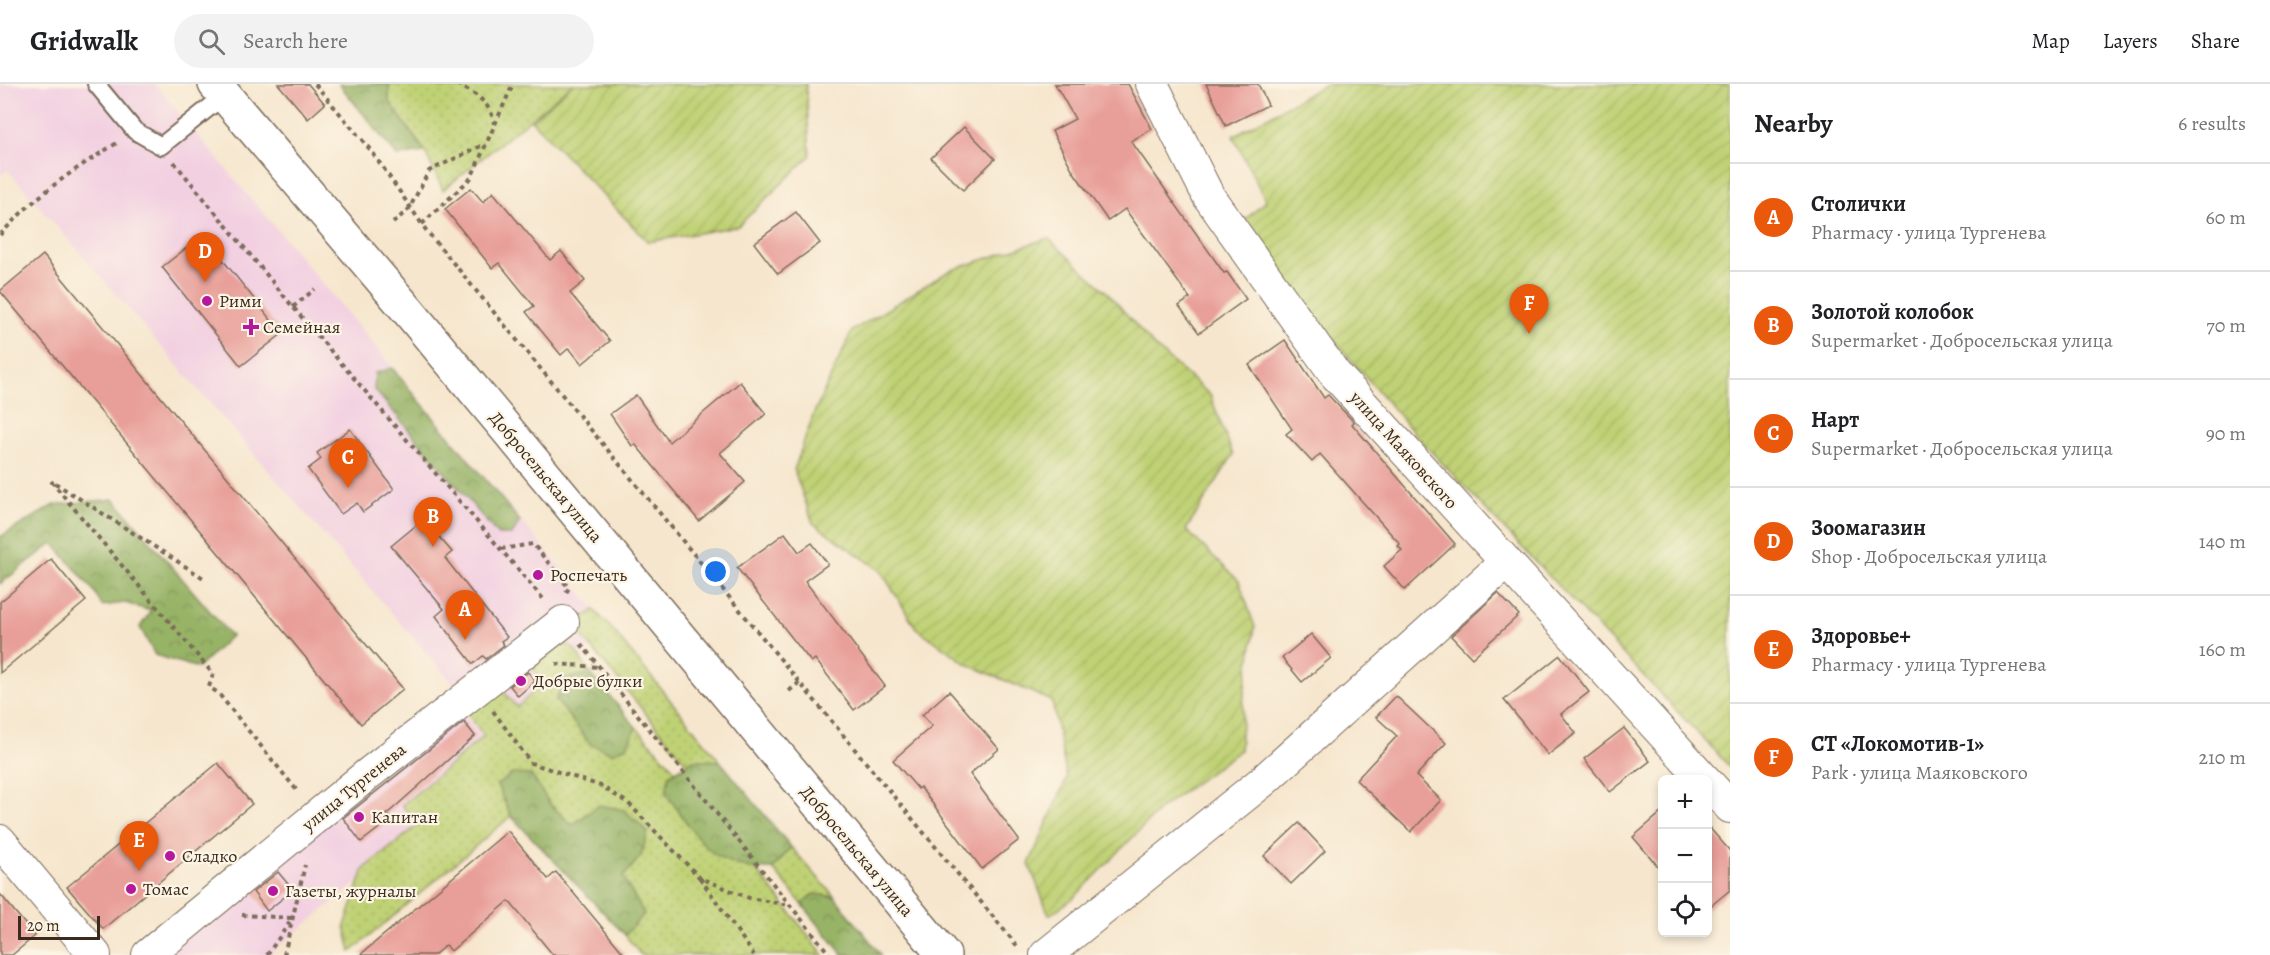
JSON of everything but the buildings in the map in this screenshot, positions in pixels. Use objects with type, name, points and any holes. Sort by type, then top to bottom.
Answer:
[{"type":"main road","name":"Добросельская улица","points":[[220,90],[366,260],[944,955]]},
{"type":"street","name":"улица Маяковского","points":[[1152,84],[1209,197],[1335,374],[1700,775]]},
{"type":"street","points":[[1046,955],[1263,781],[1505,563]]},
{"type":"street","name":"улица Тургенева","points":[[148,955],[368,774],[473,692],[558,616]]},
{"type":"street","name":"улица Маяковского","points":[[1712,788],[1730,807]]},
{"type":"street","points":[[0,841],[95,955]]},
{"type":"lane","points":[[96,84],[135,131],[161,146],[220,90]]},
{"type":"path","points":[[315,84],[373,153],[422,224],[1025,955]]},
{"type":"path","points":[[457,84],[481,98],[492,114],[494,125]]},
{"type":"path","points":[[422,224],[471,178],[513,84]]},
{"type":"path","points":[[0,235],[29,203],[80,165],[135,131]]},
{"type":"path","points":[[393,223],[409,208],[429,171],[486,144]]},
{"type":"path","points":[[161,146],[293,307],[558,616],[830,955]]},
{"type":"path","points":[[293,307],[315,289]]},
{"type":"path","points":[[205,579],[51,482],[213,674],[209,687],[218,693],[317,816]]},
{"type":"path","points":[[500,549],[533,544],[569,588],[558,616]]},
{"type":"path","points":[[789,691],[800,682]]},
{"type":"path","points":[[473,692],[499,717],[531,763],[601,786],[628,803],[700,878],[754,955]]},
{"type":"path","points":[[700,878],[749,898],[790,905]]},
{"type":"path","points":[[267,955],[292,918],[284,955]]},
{"type":"shaded area","points":[[0,84],[155,84],[612,629],[494,731],[8,170],[0,175]]},
{"type":"shaded area","points":[[461,711],[504,763],[268,955],[161,955]]},
{"type":"green space","points":[[339,84],[389,84],[389,101],[425,152],[397,156]]},
{"type":"green space","points":[[389,84],[435,84],[440,88],[466,88],[471,84],[573,84],[443,190],[425,152],[389,101]]},
{"type":"green space","points":[[573,84],[806,84],[810,156],[738,226],[648,242],[531,120]]},
{"type":"green space","points":[[1326,84],[1730,84],[1730,767],[1421,441],[1237,227],[1266,201],[1233,136]]},
{"type":"green space","points":[[1048,238],[1109,294],[1154,346],[1210,395],[1233,455],[1186,530],[1239,581],[1255,627],[1244,694],[1240,750],[1160,809],[1074,898],[1049,915],[1029,864],[1067,778],[1052,701],[967,664],[916,628],[881,571],[813,523],[794,470],[814,413],[852,331],[949,271]]},
{"type":"green space","points":[[392,368],[520,521],[512,535],[498,535],[374,389],[375,373]]},
{"type":"green space","points":[[114,499],[231,636],[198,668],[155,655],[140,627],[151,611],[125,603],[102,606],[94,591],[53,543],[0,584],[0,537],[54,505]]},
{"type":"green space","points":[[594,610],[720,761],[694,760],[687,764],[573,625]]},
{"type":"green space","points":[[556,638],[574,649],[590,673],[563,680],[627,746],[636,727],[676,771],[669,775],[747,869],[756,869],[824,955],[641,955],[625,935],[644,914],[622,877],[641,856],[572,826],[549,803],[531,775],[497,785],[511,816],[351,952],[345,926],[364,869],[418,825],[402,805],[484,736],[466,711],[498,685],[517,707],[544,682],[525,660]]},
{"type":"green space","points":[[590,673],[636,727],[627,746],[612,753],[590,744],[556,700],[563,680]]},
{"type":"green space","points":[[694,760],[720,761],[791,847],[773,869],[734,864],[720,858],[698,838],[666,793],[669,775]]},
{"type":"green space","points":[[512,774],[531,775],[549,803],[572,825],[599,805],[624,810],[648,832],[641,856],[623,877],[644,914],[625,935],[511,816],[497,785]]},
{"type":"green space","points":[[791,847],[835,897],[814,894],[802,904],[773,869]]},
{"type":"green space","points":[[814,894],[835,897],[881,955],[843,955],[802,904]]},
{"type":"place","name":"Зоомагазин","points":[[205,282]]},
{"type":"place","name":"Рими","points":[[207,301]]},
{"type":"place","name":"Семейная","points":[[251,327]]},
{"type":"place","name":"СТ «Локомотив-1»","points":[[1529,334]]},
{"type":"place","name":"Нарт","points":[[348,488]]},
{"type":"place","name":"Золотой колобок","points":[[433,547]]},
{"type":"place","name":"Роспечать","points":[[538,575]]},
{"type":"place","name":"Столички","points":[[465,640]]},
{"type":"place","name":"Добрые булки","points":[[521,681]]},
{"type":"place","name":"Капитан","points":[[359,817]]},
{"type":"place","name":"Сладко","points":[[170,856]]},
{"type":"place","name":"Здоровье+","points":[[139,871]]},
{"type":"place","name":"Томас","points":[[131,889]]},
{"type":"place","name":"Газеты, журналы","points":[[273,891]]}]
